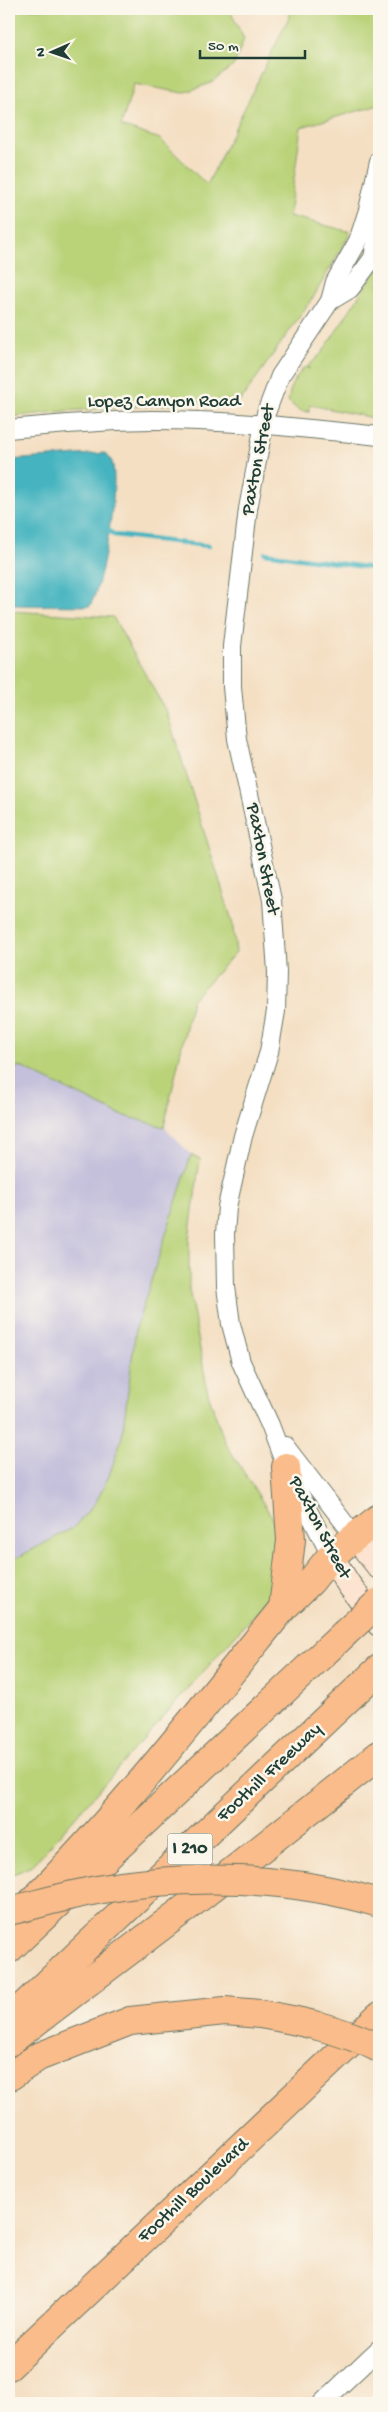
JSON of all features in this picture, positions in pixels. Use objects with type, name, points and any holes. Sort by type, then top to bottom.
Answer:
[{"type":"main road","points":[[284,1608],[291,1540],[286,1467]]},
{"type":"main road","points":[[9,1925],[55,1880],[124,1804],[284,1608],[311,1581],[331,1556],[379,1518]]},
{"type":"main road","name":"I 210","points":[[9,1949],[379,1602]]},
{"type":"main road","name":"Foothill Freeway","points":[[9,2020],[375,1673]]},
{"type":"main road","points":[[9,2042],[204,1894],[379,1755]]},
{"type":"main road","points":[[9,1911],[98,1890],[181,1880],[275,1882],[344,1892],[379,1903]]},
{"type":"main road","points":[[9,2077],[38,2057],[130,2021],[225,2011],[260,2014],[301,2022],[362,2039],[379,2048]]},
{"type":"main road","name":"Foothill Boulevard","points":[[9,2366],[379,2016]]},
{"type":"street","points":[[330,301],[335,282],[363,229],[379,161]]},
{"type":"street","points":[[330,301],[350,289],[376,256],[379,225]]},
{"type":"street","name":"Paxton Street","points":[[330,301],[280,376],[263,424],[237,592],[232,646],[232,687],[237,739],[264,859],[274,917],[277,972],[276,1011],[269,1052],[233,1176],[227,1207],[224,1264],[228,1310],[236,1342],[250,1382],[286,1467],[331,1556],[349,1585],[379,1624]]},
{"type":"street","name":"Lopez Canyon Road","points":[[9,429],[107,421],[263,424],[379,436]]},
{"type":"street","name":"Paxton Street","points":[[270,1426],[379,1567]]},
{"type":"street","points":[[322,2403],[379,2349]]},
{"type":"shaded area","points":[[18,1066],[118,1114],[164,1127],[191,1155],[136,1328],[122,1437],[109,1476],[96,1502],[73,1528],[9,1562],[9,1074]]},
{"type":"green space","points":[[9,9],[229,9],[244,39],[234,65],[211,83],[183,93],[134,84],[121,126],[160,139],[207,185],[293,9],[326,9],[326,14],[328,9],[379,9],[379,105],[301,127],[289,216],[351,232],[314,296],[241,400],[66,411],[9,417]]},
{"type":"green space","points":[[379,265],[379,419],[310,405],[309,412],[298,410],[288,401],[292,384],[304,367],[310,369],[307,367],[322,353]]},
{"type":"green space","points":[[9,611],[113,617],[167,713],[232,921],[236,952],[192,1000],[164,1127],[118,1114],[19,1066],[9,1074]]},
{"type":"green space","points":[[191,1155],[200,1159],[189,1239],[189,1289],[208,1393],[226,1444],[272,1517],[280,1541],[278,1579],[263,1604],[32,1866],[9,1876],[9,1562],[73,1528],[96,1502],[109,1476],[122,1437],[136,1328]]},
{"type":"water","points":[[105,453],[112,462],[114,473],[112,512],[100,578],[90,606],[9,605],[9,460]]},
{"type":"waterway","points":[[105,527],[114,535],[209,546]]},
{"type":"waterway","points":[[265,553],[379,569]]}]
